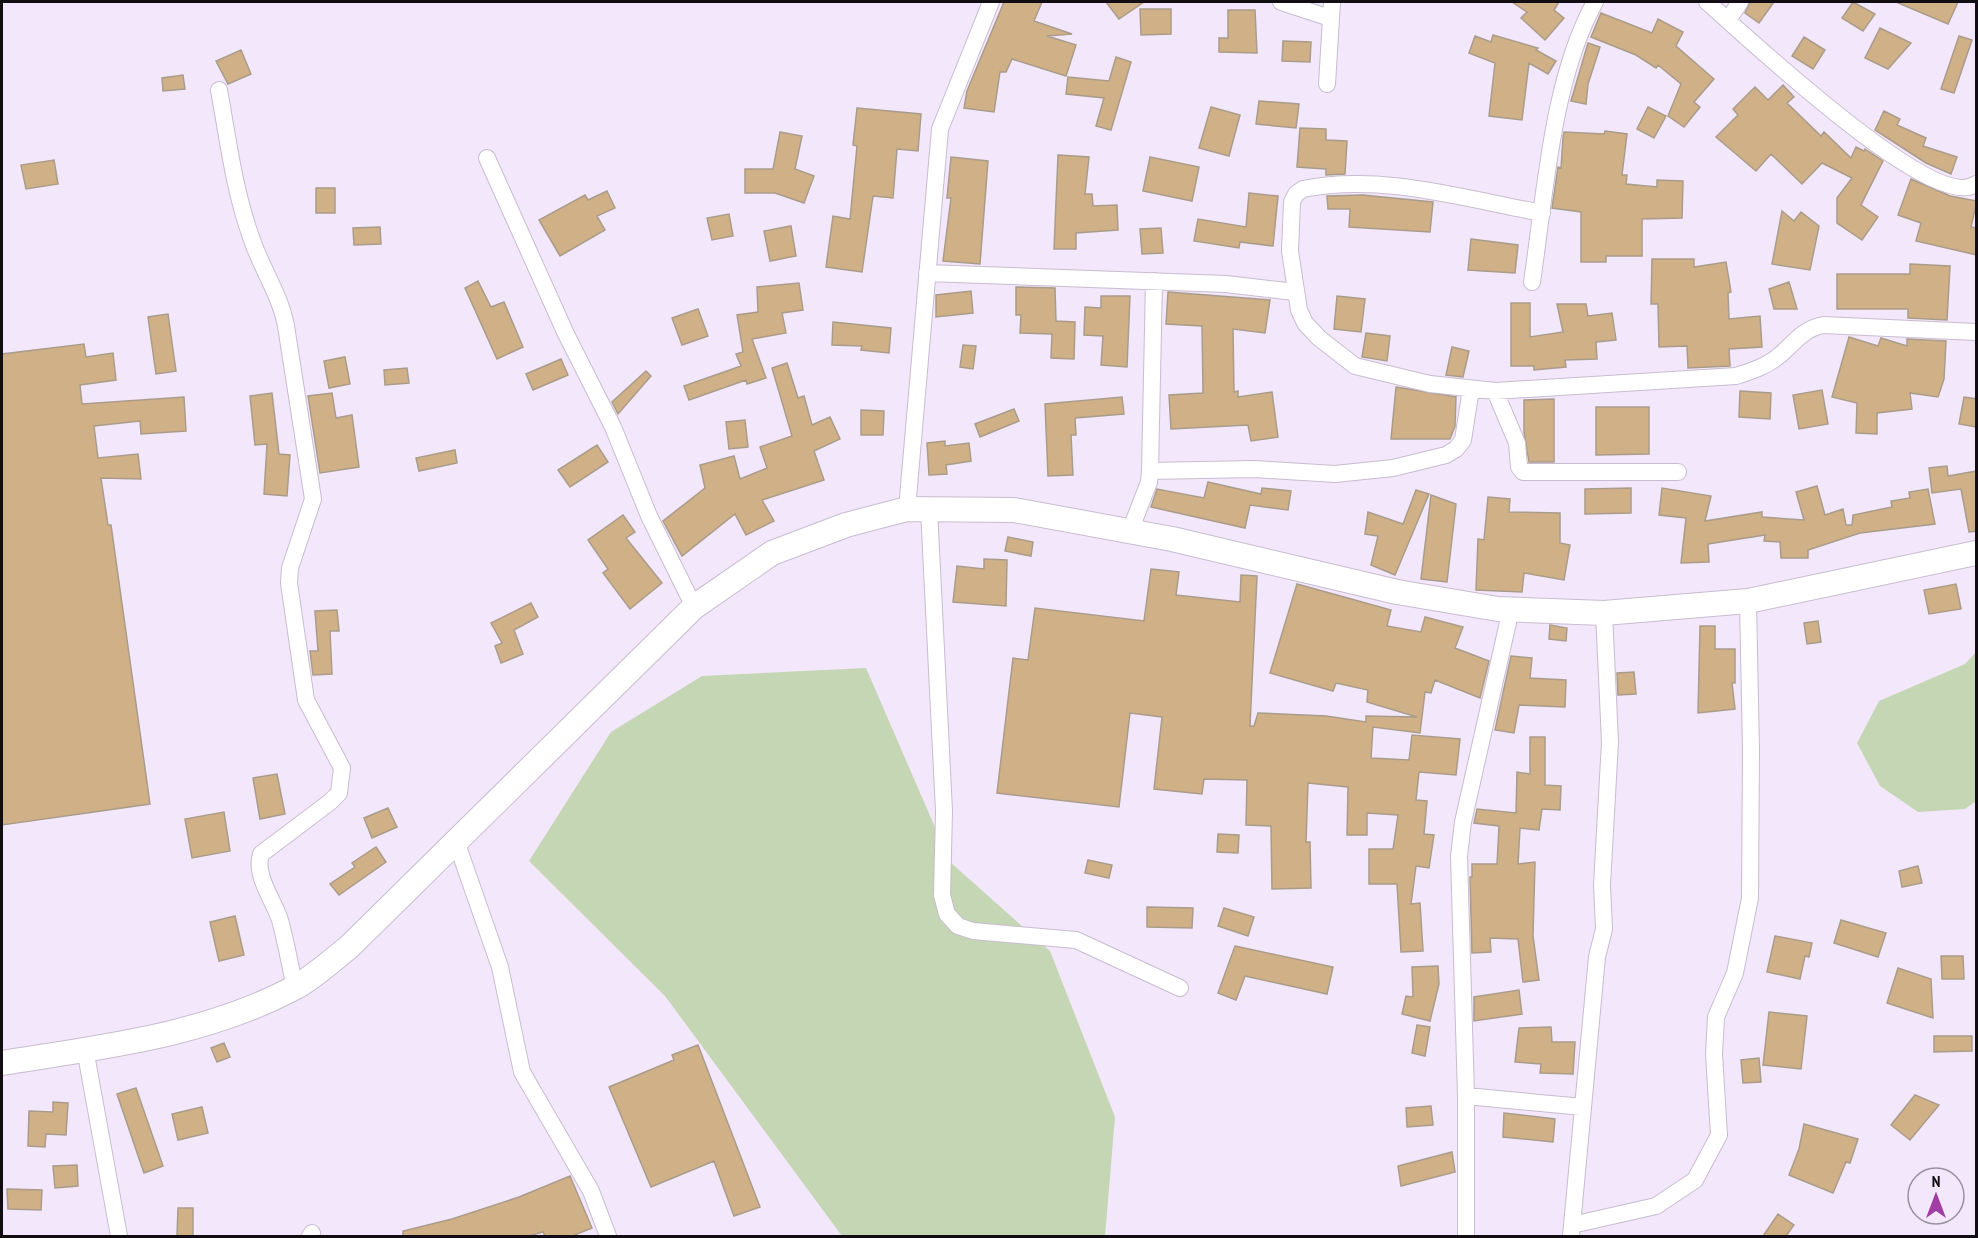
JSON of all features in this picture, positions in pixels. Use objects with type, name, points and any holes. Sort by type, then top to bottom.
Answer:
[{"type":"main road","points":[[2,1063],[152,1038],[225,1018],[295,988],[349,947],[694,607],[771,553],[846,525],[918,509],[1014,510],[1130,531],[1397,592],[1511,609],[1604,613],[1748,601],[1977,553]]},
{"type":"street","points":[[992,2],[940,129],[927,273],[918,509],[944,810],[942,895],[947,914],[958,926],[974,931],[1076,940],[1180,988]]},
{"type":"street","points":[[1281,2],[1331,10],[1327,84]]},
{"type":"street","points":[[1532,282],[1551,151],[1574,49],[1595,2]]},
{"type":"street","points":[[1707,2],[1853,129],[1924,175],[1957,186],[1977,184]]},
{"type":"street","points":[[1728,20],[1740,2]]},
{"type":"street","points":[[219,90],[240,203],[251,238],[285,320],[313,499],[290,568],[289,583],[306,700],[342,768],[342,781],[334,798],[261,854],[259,861],[260,871],[279,919],[295,988]]},
{"type":"street","points":[[487,158],[566,334],[612,427],[649,516],[694,607]]},
{"type":"street","points":[[1542,213],[1400,186],[1356,184],[1303,189],[1296,194],[1292,202],[1290,251],[1295,292],[1305,323],[1355,366],[1430,384],[1495,391],[1736,376],[1756,370],[1779,356],[1806,330],[1823,325],[1977,332]]},
{"type":"street","points":[[927,273],[1226,284],[1295,292]]},
{"type":"street","points":[[1130,531],[1147,489],[1150,471],[1154,281]]},
{"type":"street","points":[[1150,471],[1254,469],[1335,474],[1393,468],[1446,455],[1463,440],[1471,389]]},
{"type":"street","points":[[1495,391],[1517,442],[1519,467],[1523,472],[1678,472]]},
{"type":"street","points":[[1604,613],[1610,742],[1602,885],[1604,929],[1598,957],[1572,1231],[1656,1206],[1695,1180],[1719,1135],[1714,1054],[1716,1017],[1735,973],[1750,898],[1751,750],[1748,601]]},
{"type":"street","points":[[1466,1236],[1466,1096],[1459,856],[1463,822],[1511,609]]},
{"type":"street","points":[[456,841],[500,967],[522,1072],[591,1191],[608,1236]]},
{"type":"street","points":[[85,1049],[119,1236]]},
{"type":"street","points":[[1466,1096],[1583,1107]]},
{"type":"green space","points":[[1976,652],[1976,801],[1965,809],[1918,812],[1880,786],[1857,743],[1879,701],[1965,664]]},
{"type":"green space","points":[[866,668],[950,862],[1050,951],[1115,1117],[1105,1236],[842,1236],[665,996],[529,861],[611,732],[702,676]]},
{"type":"building","points":[[1004,2],[1042,2],[1034,21],[1072,34],[1047,36],[1076,45],[1066,76],[1012,59],[1006,72],[1000,72],[994,112],[964,108],[967,91]]},
{"type":"building","points":[[1106,2],[1144,2],[1119,19]]},
{"type":"building","points":[[1512,2],[1559,2],[1554,10],[1564,18],[1545,40],[1521,18],[1527,12]]},
{"type":"building","points":[[1750,2],[1774,2],[1759,23],[1745,13]]},
{"type":"building","points":[[1853,2],[1875,14],[1863,31],[1842,18]]},
{"type":"building","points":[[1896,2],[1958,2],[1948,24]]},
{"type":"building","points":[[1140,9],[1171,9],[1171,34],[1141,35]]},
{"type":"building","points":[[1228,10],[1255,10],[1257,53],[1219,52],[1219,38],[1228,38]]},
{"type":"building","points":[[1601,13],[1652,33],[1658,19],[1683,32],[1676,46],[1714,79],[1694,102],[1700,107],[1684,127],[1668,116],[1681,84],[1658,65],[1656,68],[1636,55],[1591,37]]},
{"type":"building","points":[[1880,28],[1911,43],[1888,69],[1865,58]]},
{"type":"building","points":[[1493,35],[1538,48],[1536,50],[1556,61],[1548,74],[1529,63],[1522,120],[1489,116],[1495,63],[1469,53],[1475,36],[1491,42]]},
{"type":"building","points":[[1959,36],[1972,40],[1954,93],[1941,89]]},
{"type":"building","points":[[1804,37],[1825,50],[1813,69],[1792,56]]},
{"type":"building","points":[[1283,41],[1311,42],[1310,62],[1282,61]]},
{"type":"building","points":[[1588,43],[1600,47],[1588,84],[1586,104],[1571,101]]},
{"type":"building","points":[[241,50],[251,74],[228,84],[216,61]]},
{"type":"building","points":[[1116,57],[1131,62],[1111,130],[1096,126],[1104,98],[1066,94],[1068,77],[1109,81]]},
{"type":"building","points":[[183,75],[185,89],[163,91],[162,78]]},
{"type":"building","points":[[1783,85],[1794,97],[1787,103],[1821,136],[1824,132],[1851,158],[1856,147],[1864,151],[1865,149],[1883,161],[1861,205],[1878,217],[1862,240],[1837,223],[1837,198],[1852,178],[1822,163],[1802,184],[1771,154],[1756,171],[1716,137],[1738,115],[1733,109],[1755,87],[1768,100]]},
{"type":"building","points":[[1259,101],[1299,104],[1296,128],[1256,124]]},
{"type":"building","points":[[1211,107],[1240,115],[1229,156],[1199,148]]},
{"type":"building","points":[[1648,107],[1666,116],[1654,138],[1637,129]]},
{"type":"building","points":[[857,108],[921,114],[918,151],[897,149],[893,198],[873,196],[862,272],[826,267],[833,216],[850,219],[857,146],[853,145]]},
{"type":"building","points":[[1884,111],[1900,119],[1897,125],[1926,138],[1923,146],[1957,157],[1951,174],[1926,163],[1875,130]]},
{"type":"building","points":[[1300,128],[1326,129],[1326,140],[1347,141],[1345,174],[1326,175],[1326,169],[1297,167]]},
{"type":"building","points":[[1605,131],[1627,134],[1622,175],[1627,175],[1626,184],[1657,187],[1657,180],[1683,181],[1682,218],[1642,219],[1642,256],[1606,256],[1606,262],[1581,262],[1581,212],[1552,208],[1558,167],[1561,168],[1564,132],[1604,134]]},
{"type":"building","points":[[780,132],[802,136],[795,169],[814,176],[804,203],[775,193],[745,193],[745,169],[773,169]]},
{"type":"building","points":[[1058,155],[1089,157],[1085,194],[1092,194],[1093,206],[1117,205],[1118,230],[1076,233],[1076,249],[1054,249]]},
{"type":"building","points":[[951,157],[988,161],[980,264],[943,261],[951,198],[947,198]]},
{"type":"building","points":[[1150,157],[1199,167],[1192,201],[1143,191]]},
{"type":"building","points":[[54,160],[58,184],[26,189],[21,165]]},
{"type":"building","points":[[1911,179],[1950,196],[1977,201],[1971,227],[1977,228],[1977,255],[1916,241],[1921,223],[1898,215]]},
{"type":"building","points":[[316,188],[335,188],[335,213],[316,213]]},
{"type":"building","points":[[607,191],[615,208],[597,216],[605,230],[560,256],[539,220],[585,195],[588,200]]},
{"type":"building","points":[[1249,193],[1278,196],[1273,246],[1240,242],[1239,248],[1194,241],[1198,219],[1246,227]]},
{"type":"building","points":[[1363,195],[1433,202],[1430,232],[1349,227],[1350,209],[1328,209],[1327,196]]},
{"type":"building","points":[[1782,211],[1794,221],[1801,212],[1819,226],[1810,270],[1772,264]]},
{"type":"building","points":[[729,214],[733,236],[712,240],[707,218]]},
{"type":"building","points":[[791,226],[796,256],[770,261],[764,231]]},
{"type":"building","points":[[380,227],[381,244],[354,245],[353,228]]},
{"type":"building","points":[[1161,228],[1163,253],[1142,254],[1140,229]]},
{"type":"building","points":[[1471,239],[1518,245],[1515,273],[1468,270]]},
{"type":"building","points":[[1652,259],[1694,259],[1694,267],[1726,262],[1731,292],[1728,293],[1729,319],[1760,316],[1762,347],[1729,349],[1730,366],[1688,368],[1687,346],[1659,347],[1658,304],[1651,304]]},
{"type":"building","points":[[1910,264],[1950,266],[1947,320],[1908,318],[1908,309],[1837,309],[1837,274],[1910,274]]},
{"type":"building","points":[[478,281],[491,307],[504,302],[523,347],[497,359],[465,288]]},
{"type":"building","points":[[1789,282],[1797,309],[1774,309],[1769,289]]},
{"type":"building","points":[[799,283],[803,310],[782,313],[786,333],[752,339],[766,378],[747,384],[746,380],[689,400],[684,386],[741,366],[736,354],[743,352],[737,315],[758,312],[757,287]]},
{"type":"building","points":[[1016,287],[1055,288],[1056,321],[1075,322],[1074,359],[1051,358],[1052,334],[1020,333],[1021,315],[1016,315]]},
{"type":"building","points":[[971,291],[973,313],[936,317],[936,295]]},
{"type":"building","points":[[1168,292],[1270,300],[1265,333],[1233,329],[1234,392],[1238,391],[1238,397],[1272,392],[1278,437],[1251,441],[1248,425],[1171,429],[1169,395],[1203,393],[1202,326],[1166,324]]},
{"type":"building","points":[[1101,296],[1130,296],[1127,367],[1101,365],[1103,336],[1084,335],[1085,307],[1101,308]]},
{"type":"building","points":[[1337,296],[1365,299],[1361,332],[1334,329]]},
{"type":"building","points":[[1511,303],[1530,303],[1530,337],[1563,332],[1557,304],[1586,304],[1588,316],[1612,313],[1616,340],[1596,342],[1597,359],[1565,360],[1566,367],[1534,370],[1534,366],[1511,366]]},
{"type":"building","points":[[698,309],[708,336],[682,345],[672,318]]},
{"type":"building","points":[[168,314],[176,371],[156,374],[148,317]]},
{"type":"building","points":[[833,322],[891,328],[889,353],[861,350],[862,346],[832,345]]},
{"type":"building","points":[[1366,333],[1390,336],[1387,361],[1362,357]]},
{"type":"building","points":[[1849,337],[1878,346],[1881,338],[1907,346],[1907,339],[1946,341],[1944,379],[1938,397],[1910,393],[1912,409],[1877,413],[1877,434],[1856,433],[1857,403],[1832,397]]},
{"type":"building","points":[[84,344],[86,357],[113,353],[116,380],[80,385],[82,404],[184,397],[186,431],[141,434],[140,421],[94,426],[98,458],[138,454],[141,479],[101,478],[108,525],[111,525],[150,804],[2,825],[2,354]]},
{"type":"building","points":[[963,345],[976,346],[973,369],[960,367]]},
{"type":"building","points":[[1452,347],[1469,351],[1463,377],[1446,375]]},
{"type":"building","points":[[345,357],[350,384],[329,388],[324,361]]},
{"type":"building","points":[[561,359],[568,375],[533,390],[526,374]]},
{"type":"building","points":[[787,363],[798,398],[804,396],[812,425],[830,417],[840,439],[814,451],[824,480],[762,500],[774,521],[746,535],[735,514],[682,556],[663,521],[705,488],[700,465],[734,456],[740,479],[767,468],[760,447],[792,436],[772,368]]},
{"type":"building","points":[[407,368],[409,383],[385,385],[384,370]]},
{"type":"building","points":[[646,371],[651,376],[618,414],[612,402]]},
{"type":"building","points":[[1396,387],[1456,397],[1455,426],[1450,439],[1391,439]]},
{"type":"building","points":[[1822,390],[1828,424],[1799,429],[1793,395]]},
{"type":"building","points":[[1740,391],[1771,393],[1770,419],[1739,417]]},
{"type":"building","points":[[272,393],[279,454],[290,455],[287,496],[264,494],[267,444],[255,445],[250,396]]},
{"type":"building","points":[[332,393],[336,418],[352,415],[359,467],[320,473],[308,396]]},
{"type":"building","points":[[1122,397],[1124,414],[1075,418],[1076,435],[1071,435],[1073,475],[1048,476],[1045,404]]},
{"type":"building","points":[[1964,397],[1977,399],[1977,427],[1959,424]]},
{"type":"building","points":[[1554,399],[1554,462],[1529,462],[1524,432],[1524,400]]},
{"type":"building","points":[[1596,407],[1649,407],[1649,454],[1596,455]]},
{"type":"building","points":[[1014,409],[1019,421],[980,437],[975,424]]},
{"type":"building","points":[[861,410],[884,411],[883,435],[861,435]]},
{"type":"building","points":[[745,420],[748,447],[729,449],[726,422]]},
{"type":"building","points":[[945,441],[945,446],[969,443],[971,461],[946,465],[947,474],[929,475],[927,443]]},
{"type":"building","points":[[597,445],[608,462],[570,487],[558,470]]},
{"type":"building","points":[[455,450],[457,463],[419,471],[416,458]]},
{"type":"building","points":[[1947,466],[1948,476],[1977,471],[1977,531],[1969,532],[1961,489],[1932,493],[1929,468]]},
{"type":"building","points":[[1208,482],[1261,494],[1262,488],[1291,491],[1288,510],[1250,505],[1245,528],[1151,507],[1157,489],[1204,498]]},
{"type":"building","points":[[1817,486],[1825,515],[1843,509],[1846,525],[1852,525],[1853,515],[1892,507],[1891,501],[1910,498],[1909,492],[1928,489],[1935,524],[1860,533],[1808,550],[1808,558],[1781,558],[1780,542],[1764,541],[1765,535],[1708,544],[1709,562],[1681,563],[1686,518],[1659,515],[1662,488],[1711,496],[1705,521],[1762,512],[1762,517],[1804,520],[1796,492]]},
{"type":"building","points":[[1631,488],[1631,513],[1585,514],[1585,489]]},
{"type":"building","points":[[1416,490],[1429,494],[1395,575],[1371,565],[1378,536],[1365,534],[1368,512],[1403,524]]},
{"type":"building","points":[[1431,495],[1456,504],[1447,582],[1421,579]]},
{"type":"building","points":[[1488,497],[1510,499],[1509,512],[1560,513],[1560,543],[1570,545],[1564,580],[1524,573],[1522,592],[1476,590],[1478,539],[1484,540]]},
{"type":"building","points":[[623,515],[635,532],[626,538],[662,583],[630,609],[603,573],[608,569],[588,540]]},
{"type":"building","points":[[1008,537],[1033,542],[1031,556],[1005,551]]},
{"type":"building","points":[[984,559],[1007,560],[1006,606],[953,602],[957,566],[984,569]]},
{"type":"building","points":[[1151,569],[1179,572],[1176,595],[1240,602],[1241,575],[1257,576],[1250,726],[1254,726],[1258,713],[1326,716],[1366,722],[1366,716],[1417,717],[1367,702],[1368,690],[1336,683],[1333,691],[1270,673],[1297,584],[1391,610],[1387,626],[1421,632],[1425,617],[1463,627],[1455,648],[1489,661],[1480,698],[1435,680],[1431,693],[1425,692],[1420,733],[1373,727],[1371,758],[1409,760],[1412,735],[1460,739],[1456,775],[1419,772],[1416,800],[1427,801],[1424,834],[1434,835],[1429,868],[1416,866],[1411,904],[1420,903],[1423,951],[1401,952],[1397,884],[1369,884],[1369,849],[1393,849],[1398,815],[1367,813],[1367,835],[1347,835],[1348,787],[1308,783],[1306,842],[1310,842],[1311,888],[1272,889],[1271,826],[1246,825],[1247,780],[1204,779],[1202,794],[1154,789],[1162,717],[1130,713],[1119,807],[997,793],[1013,658],[1028,660],[1035,608],[1144,621]]},
{"type":"building","points":[[1956,584],[1961,609],[1929,614],[1924,590]]},
{"type":"building","points":[[531,603],[538,617],[514,630],[523,654],[501,663],[495,646],[502,643],[491,623]]},
{"type":"building","points":[[337,610],[339,631],[330,631],[332,674],[313,675],[310,651],[318,651],[315,611]]},
{"type":"building","points":[[1818,621],[1821,642],[1807,644],[1804,623]]},
{"type":"building","points":[[1550,625],[1567,628],[1566,641],[1549,639]]},
{"type":"building","points":[[1700,626],[1715,626],[1715,649],[1735,649],[1735,683],[1732,683],[1735,709],[1698,713]]},
{"type":"building","points":[[1511,656],[1532,658],[1530,678],[1566,680],[1565,707],[1519,705],[1514,733],[1495,730]]},
{"type":"building","points":[[1634,672],[1636,694],[1618,695],[1617,673]]},
{"type":"building","points":[[1530,737],[1545,737],[1545,785],[1561,786],[1560,810],[1542,809],[1539,830],[1520,828],[1518,864],[1535,862],[1533,936],[1539,980],[1523,982],[1518,939],[1490,938],[1491,952],[1472,953],[1470,877],[1472,877],[1472,864],[1497,864],[1499,826],[1474,823],[1477,809],[1516,813],[1517,772],[1530,774]]},
{"type":"building","points":[[277,774],[285,814],[260,819],[253,778]]},
{"type":"building","points":[[388,808],[397,827],[372,838],[364,818]]},
{"type":"building","points":[[224,812],[230,851],[192,858],[185,819]]},
{"type":"building","points":[[1218,834],[1239,835],[1238,853],[1217,852]]},
{"type":"building","points":[[376,847],[386,862],[339,895],[330,884],[355,867],[352,863]]},
{"type":"building","points":[[1088,860],[1112,865],[1109,878],[1085,873]]},
{"type":"building","points":[[1918,866],[1922,883],[1902,887],[1899,871]]},
{"type":"building","points":[[1147,907],[1193,908],[1192,928],[1147,927]]},
{"type":"building","points":[[1224,908],[1254,917],[1248,936],[1218,926]]},
{"type":"building","points":[[235,916],[244,955],[219,961],[210,922]]},
{"type":"building","points":[[1841,920],[1886,933],[1878,957],[1834,943]]},
{"type":"building","points":[[1775,936],[1812,943],[1809,957],[1805,956],[1800,979],[1767,972]]},
{"type":"building","points":[[1235,946],[1333,967],[1327,994],[1245,976],[1236,1000],[1218,993]]},
{"type":"building","points":[[1941,956],[1963,956],[1964,979],[1942,979]]},
{"type":"building","points":[[1438,966],[1439,984],[1430,1021],[1402,1014],[1406,996],[1413,997],[1412,967]]},
{"type":"building","points":[[1898,968],[1931,979],[1933,1018],[1887,1003]]},
{"type":"building","points":[[1519,990],[1522,1014],[1474,1021],[1474,997]]},
{"type":"building","points":[[1769,1012],[1807,1016],[1801,1069],[1763,1065]]},
{"type":"building","points":[[1417,1025],[1430,1027],[1425,1056],[1412,1053]]},
{"type":"building","points":[[1551,1027],[1552,1042],[1575,1042],[1573,1074],[1540,1073],[1541,1064],[1515,1062],[1519,1028]]},
{"type":"building","points":[[1934,1036],[1972,1036],[1972,1051],[1934,1052]]},
{"type":"building","points":[[224,1043],[230,1057],[217,1062],[211,1048]]},
{"type":"building","points":[[698,1045],[760,1207],[734,1216],[714,1161],[651,1187],[609,1087],[674,1060],[672,1055]]},
{"type":"building","points":[[1759,1058],[1761,1082],[1743,1083],[1741,1060]]},
{"type":"building","points":[[136,1088],[163,1166],[144,1173],[117,1094]]},
{"type":"building","points":[[1915,1095],[1939,1105],[1910,1140],[1891,1125]]},
{"type":"building","points":[[53,1102],[68,1103],[66,1135],[46,1134],[45,1147],[28,1146],[29,1111],[53,1112]]},
{"type":"building","points":[[1431,1106],[1433,1125],[1407,1127],[1406,1108]]},
{"type":"building","points":[[202,1107],[208,1133],[178,1140],[172,1114]]},
{"type":"building","points":[[1504,1113],[1555,1119],[1553,1142],[1503,1137]]},
{"type":"building","points":[[1804,1124],[1858,1139],[1850,1163],[1846,1162],[1833,1193],[1789,1175],[1799,1149]]},
{"type":"building","points":[[1452,1152],[1455,1172],[1401,1186],[1398,1166]]},
{"type":"building","points":[[77,1165],[78,1186],[55,1188],[53,1166]]},
{"type":"building","points":[[570,1176],[592,1228],[572,1236],[545,1236],[543,1232],[529,1236],[403,1236],[403,1231],[452,1219],[519,1197]]},
{"type":"building","points":[[7,1189],[42,1190],[41,1210],[8,1209]]},
{"type":"building","points":[[178,1208],[193,1208],[193,1236],[177,1236]]},
{"type":"building","points":[[1778,1214],[1794,1225],[1786,1236],[1763,1236]]}]
